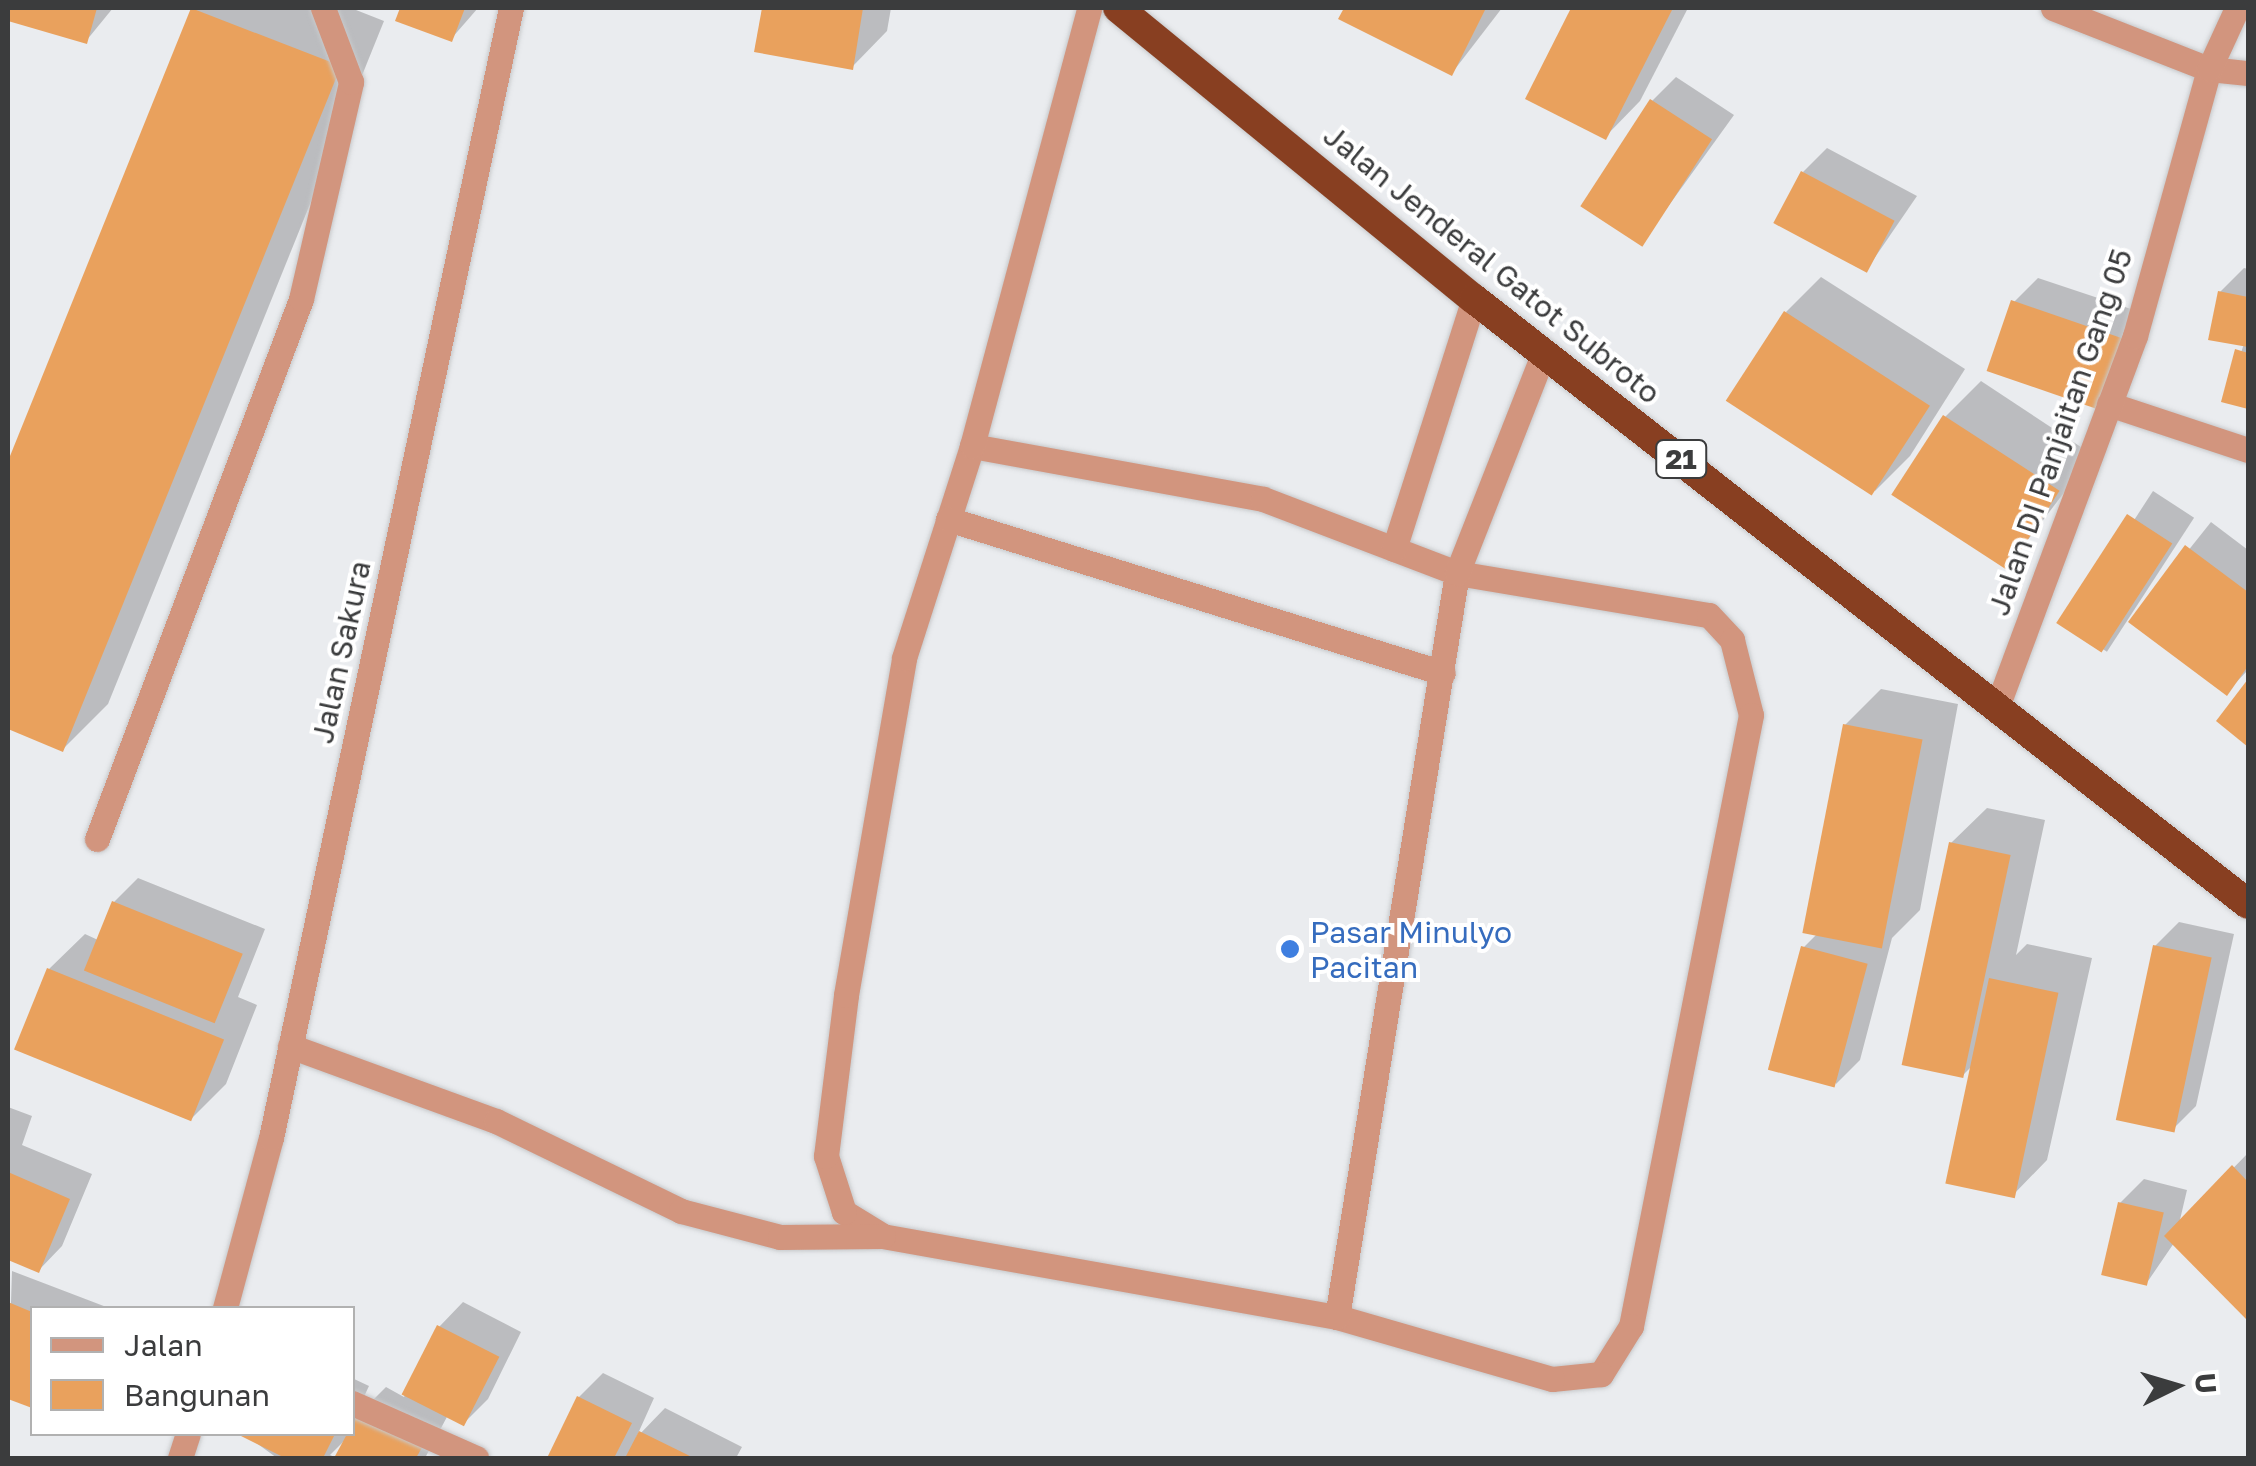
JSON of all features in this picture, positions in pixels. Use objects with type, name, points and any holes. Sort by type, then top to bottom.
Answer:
[{"type":"highway","name":"Jalan Jenderal Gatot Subroto","points":[[1137,14],[1474,300],[2248,904]]},
{"type":"street","points":[[97,840],[300,300],[351,82],[323,8]]},
{"type":"street","name":"Jalan Sakura","points":[[225,1306],[290,1046],[512,8]]},
{"type":"street","points":[[884,1236],[844,1212],[826,1156],[904,658],[972,446],[1090,8]]},
{"type":"street","points":[[2052,8],[2209,69],[2248,74]]},
{"type":"street","name":"Jalan DI Panjaitan Gang 05","points":[[1997,706],[2109,404],[2209,69],[2237,8]]},
{"type":"street","points":[[1394,549],[1474,300]]},
{"type":"street","points":[[1338,1318],[1457,573],[1544,352]]},
{"type":"street","points":[[2109,404],[2248,450]]},
{"type":"street","points":[[290,1046],[496,1121],[681,1211],[780,1237],[884,1236],[1338,1318],[1552,1379],[1601,1374],[1620,1351],[1751,715],[1732,640],[1709,615],[1457,573],[1263,498],[972,446]]},
{"type":"street","points":[[948,519],[1442,673]]},
{"type":"street","points":[[355,1404],[476,1458]]},
{"type":"building","points":[[8,8],[97,8],[87,44],[8,21]]},
{"type":"building","points":[[191,8],[341,66],[63,752],[8,729],[8,461]]},
{"type":"building","points":[[400,8],[465,8],[452,42],[395,21]]},
{"type":"building","points":[[762,8],[863,8],[853,70],[754,52]]},
{"type":"building","points":[[1344,8],[1486,8],[1452,76],[1338,19]]},
{"type":"building","points":[[1571,8],[1673,8],[1606,140],[1525,99]]},
{"type":"building","points":[[1650,99],[1712,139],[1642,247],[1580,206]]},
{"type":"building","points":[[1801,171],[1895,221],[1867,273],[1773,223]]},
{"type":"building","points":[[2218,291],[2248,297],[2248,347],[2208,340]]},
{"type":"building","points":[[2011,300],[2124,339],[2099,410],[1987,371]]},
{"type":"building","points":[[1784,311],[1930,406],[1872,496],[1726,401]]},
{"type":"building","points":[[2235,349],[2248,353],[2248,409],[2221,402]]},
{"type":"building","points":[[1943,415],[2060,491],[2008,570],[1891,495]]},
{"type":"building","points":[[2127,514],[2172,543],[2101,652],[2056,623]]},
{"type":"building","points":[[2185,545],[2248,592],[2248,666],[2227,696],[2128,622]]},
{"type":"building","points":[[2248,679],[2248,747],[2216,721]]},
{"type":"building","points":[[1843,724],[1923,739],[1882,949],[1802,933]]},
{"type":"building","points":[[1949,842],[2011,855],[1963,1078],[1902,1065]]},
{"type":"building","points":[[112,901],[243,954],[215,1023],[84,971]]},
{"type":"building","points":[[2153,945],[2212,957],[2174,1133],[2116,1120]]},
{"type":"building","points":[[1801,946],[1868,964],[1835,1087],[1768,1070]]},
{"type":"building","points":[[47,968],[224,1040],[191,1121],[14,1050]]},
{"type":"building","points":[[1989,978],[2058,993],[2015,1198],[1945,1183]]},
{"type":"building","points":[[2232,1165],[2248,1182],[2248,1321],[2164,1236]]},
{"type":"building","points":[[8,1172],[70,1199],[39,1273],[8,1260]]},
{"type":"building","points":[[2118,1202],[2164,1213],[2147,1286],[2101,1275]]},
{"type":"building","points":[[8,1302],[30,1311],[30,1407],[8,1399]]},
{"type":"building","points":[[437,1325],[499,1357],[464,1426],[402,1394]]},
{"type":"building","points":[[577,1396],[632,1423],[614,1458],[547,1458]]},
{"type":"building","points":[[360,1410],[424,1444],[416,1458],[334,1458],[346,1436],[355,1436],[355,1419]]},
{"type":"building","points":[[639,1431],[694,1458],[625,1458]]},
{"type":"building","points":[[241,1436],[334,1436],[323,1458],[285,1458]]},
{"type":"place","name":"Pasar Minulyo Pacitan","points":[[1290,949]]}]
